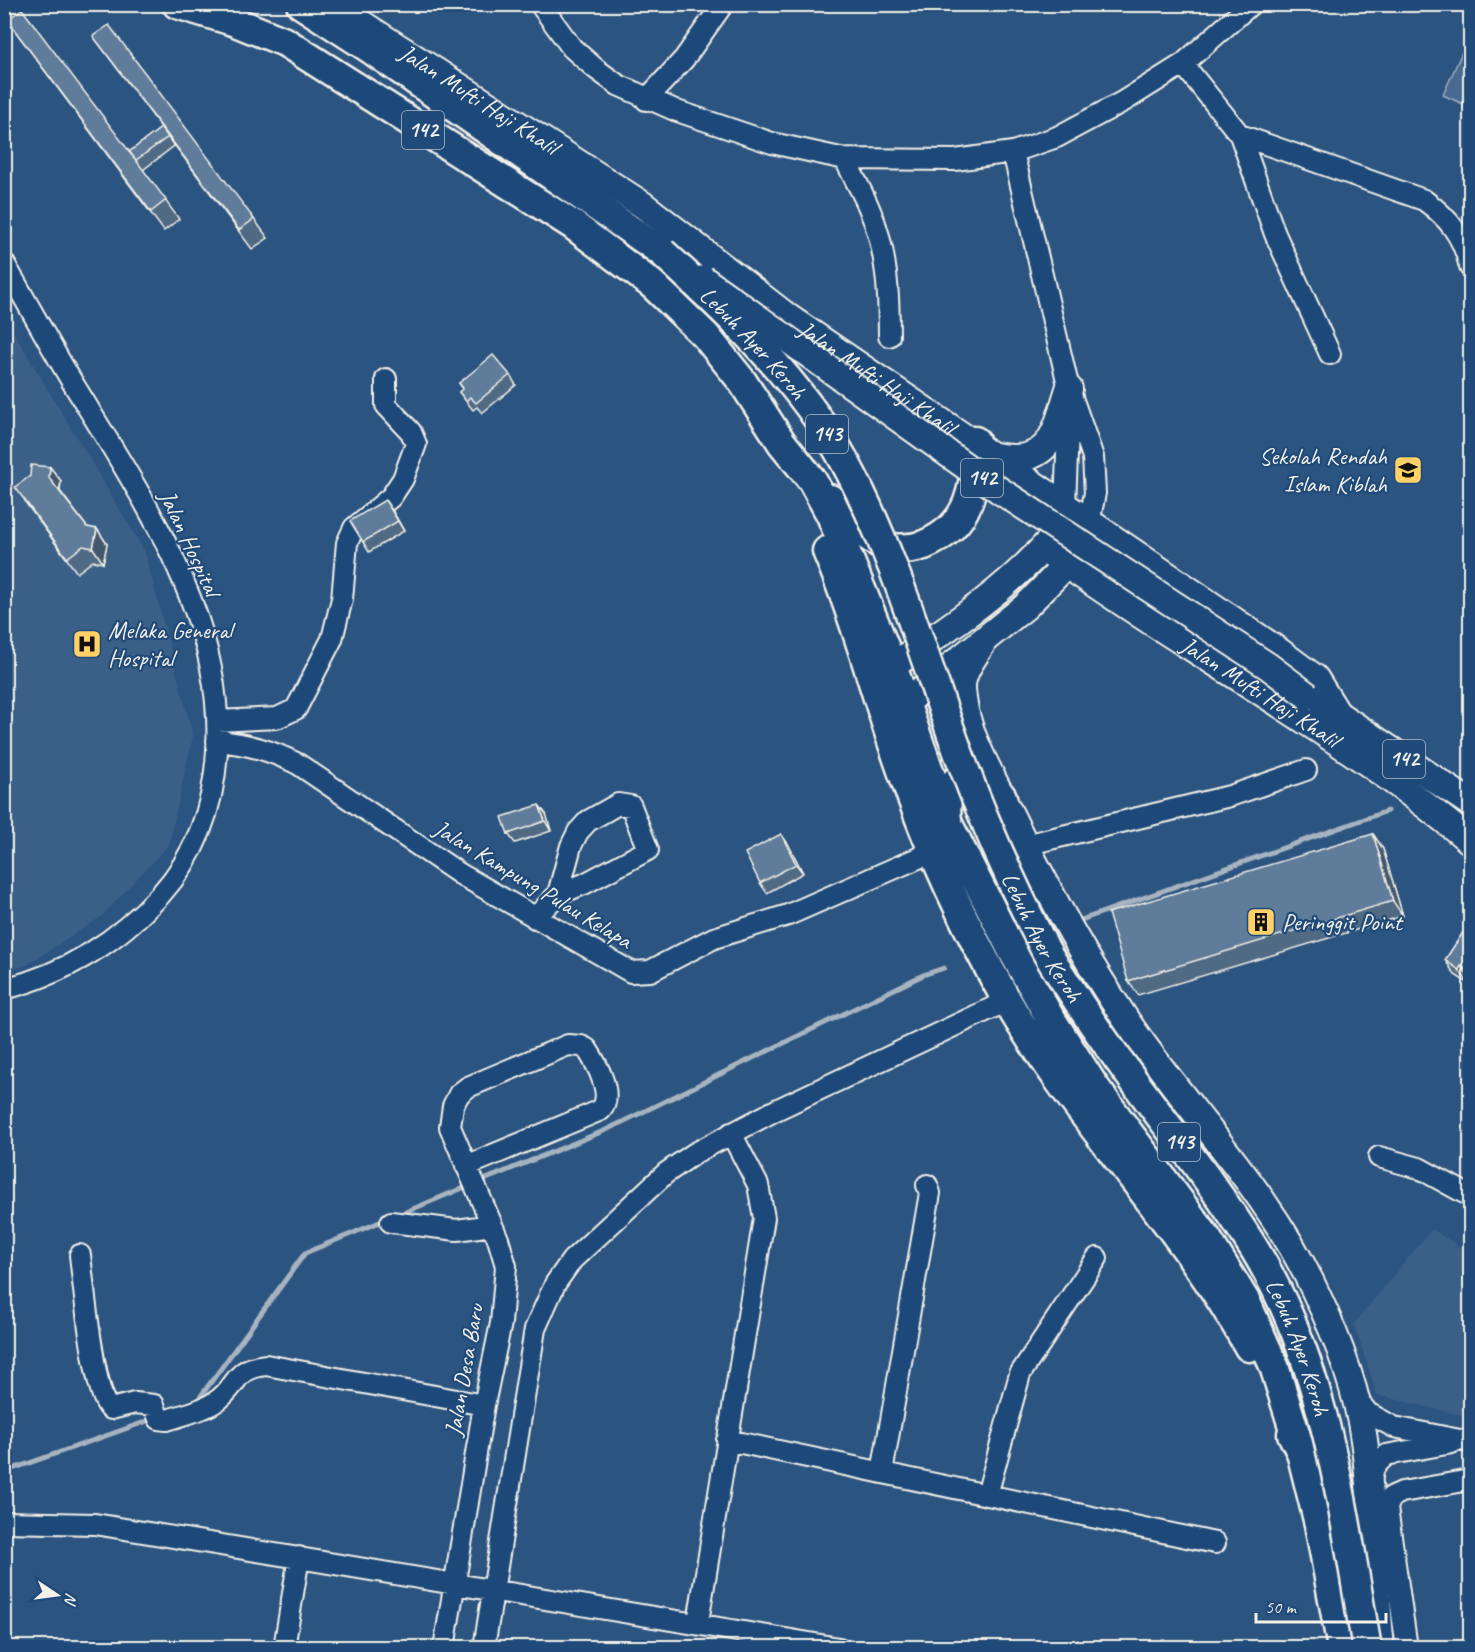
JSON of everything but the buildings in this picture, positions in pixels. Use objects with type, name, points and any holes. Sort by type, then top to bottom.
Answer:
[{"type":"highway","name":"142","points":[[177,4],[233,21],[285,42],[573,225],[653,285]]},
{"type":"highway","name":"142","points":[[318,9],[662,252]]},
{"type":"highway","name":"Lebuh Ayer Keroh","points":[[662,252],[763,349],[808,406],[843,459],[870,514],[994,842],[1047,953],[1106,1044],[1215,1190],[1257,1254],[1288,1317],[1315,1386],[1335,1467],[1367,1647]]},
{"type":"highway","name":"143","points":[[653,285],[705,335],[742,381],[782,443]]},
{"type":"highway","name":"Lebuh Ayer Keroh","points":[[782,443],[830,558],[904,777],[957,905],[1007,1001],[1041,1054],[1214,1289],[1255,1359],[1301,1452],[1318,1524],[1342,1647]]},
{"type":"highway","points":[[782,443],[812,480],[847,517],[878,543],[895,548],[913,549],[942,537],[964,513],[973,489],[976,467],[985,449]]},
{"type":"highway","points":[[812,480],[852,563],[892,666],[947,822],[1012,950],[1049,1016],[1094,1086],[1206,1237],[1246,1302],[1274,1366],[1301,1452]]},
{"type":"highway","points":[[947,822],[946,798],[957,780],[981,777],[1002,797]]},
{"type":"main road","name":"Jalan Mufti Haji Khalil","points":[[318,9],[643,205],[789,318],[883,383],[985,449],[1316,678],[1338,715],[1470,802]]},
{"type":"main road","name":"142","points":[[662,252],[749,309],[999,490],[1258,659],[1338,715]]},
{"type":"main road","points":[[985,449],[1025,459],[1037,454],[1052,436],[1070,389]]},
{"type":"main road","points":[[892,666],[984,604],[1016,577],[1055,535],[1065,506]]},
{"type":"main road","points":[[905,703],[982,644],[1068,566],[1080,550],[1089,523]]},
{"type":"main road","name":"Jalan Mufti Haji Khalil","points":[[1043,549],[1317,727],[1414,796],[1470,841]]},
{"type":"main road","points":[[982,644],[967,668],[962,687],[967,718],[983,761],[1025,845],[1064,920],[1126,1020],[1251,1183],[1290,1242],[1320,1301],[1355,1397],[1364,1439],[1381,1647]]},
{"type":"street","points":[[540,4],[572,48],[618,85],[646,100],[772,143],[845,159],[955,160],[1013,153],[1057,137],[1124,101],[1183,63],[1251,4]]},
{"type":"street","points":[[646,100],[684,59],[723,4]]},
{"type":"street","points":[[1183,63],[1240,135],[1275,234],[1330,354]]},
{"type":"street","points":[[1240,135],[1424,200],[1443,213],[1459,233],[1470,267]]},
{"type":"street","points":[[1013,153],[1070,389],[1093,457],[1095,493],[1089,523]]},
{"type":"street","points":[[845,159],[871,213],[882,252],[889,293],[889,336]]},
{"type":"street","name":"Jalan Hospital","points":[[4,263],[160,530],[191,600],[207,654],[217,721],[210,805],[188,859],[171,882],[111,941],[85,958],[54,974],[4,989]]},
{"type":"street","points":[[217,721],[277,718],[296,709],[332,639],[342,599],[347,543],[354,528],[391,497],[403,479],[416,444],[411,432],[386,405],[386,379]]},
{"type":"street","points":[[1065,506],[1069,461],[1070,389]]},
{"type":"street","name":"Jalan Kampung Pulau Kelapa","points":[[217,741],[252,744],[273,751],[298,764],[460,874],[613,964],[631,972],[650,971],[714,938],[788,915],[934,851]]},
{"type":"street","points":[[1025,845],[1218,799],[1306,770]]},
{"type":"street","points":[[535,918],[558,894],[585,884],[648,850],[631,806],[618,804],[588,821],[578,832],[571,846],[558,894]]},
{"type":"street","points":[[484,1647],[535,1329],[555,1284],[592,1239],[666,1173],[731,1133],[1007,1001]]},
{"type":"street","name":"Jalan Desa Baru","points":[[444,1647],[484,1405],[501,1323],[506,1266],[492,1225],[467,1169],[450,1127],[453,1106],[459,1094],[468,1088],[568,1045],[587,1049],[607,1094],[606,1105],[601,1110],[467,1169]]},
{"type":"street","points":[[698,1622],[764,1218],[758,1185],[731,1133]]},
{"type":"street","points":[[1379,1156],[1419,1168],[1470,1196]]},
{"type":"street","points":[[882,1473],[930,1194],[927,1185]]},
{"type":"street","points":[[391,1222],[458,1230],[492,1225]]},
{"type":"street","points":[[80,1255],[90,1342],[106,1406],[111,1409],[144,1402],[167,1420],[215,1402],[238,1374],[250,1366],[266,1365],[484,1405]]},
{"type":"street","points":[[987,1495],[1020,1374],[1097,1258]]},
{"type":"street","points":[[501,1323],[535,1329]]},
{"type":"street","points":[[1355,1397],[1368,1413],[1394,1427],[1467,1442]]},
{"type":"street","points":[[727,1440],[1215,1543]]},
{"type":"street","points":[[1369,1488],[1374,1467],[1386,1455],[1467,1442]]},
{"type":"street","points":[[1407,1647],[1387,1508],[1392,1497],[1402,1492],[1470,1480]]},
{"type":"street","points":[[4,1522],[86,1523],[839,1647]]},
{"type":"street","points":[[284,1647],[299,1557]]},
{"type":"shaded area","points":[[1470,34],[1470,107],[1443,95]]},
{"type":"shaded area","name":"Melaka General Hospital","points":[[4,316],[145,552],[193,736],[169,844],[101,917],[24,966],[5,970]]},
{"type":"shaded area","points":[[1432,1229],[1470,1254],[1470,1376],[1465,1416],[1377,1395],[1354,1324]]},
{"type":"waterway","points":[[1081,920],[1387,811]]},
{"type":"waterway","points":[[479,1182],[606,1130],[923,975],[944,968]]},
{"type":"waterway","points":[[396,1216],[470,1185]]},
{"type":"waterway","points":[[195,1404],[305,1253],[387,1219]]},
{"type":"waterway","points":[[4,1472],[156,1418]]},
{"type":"place","name":"Sekolah Rendah Islam Kiblah","points":[[1408,470]]},
{"type":"place","name":"Melaka General Hospital","points":[[87,644]]},
{"type":"place","name":"Peringgit Point","points":[[1261,922]]}]
